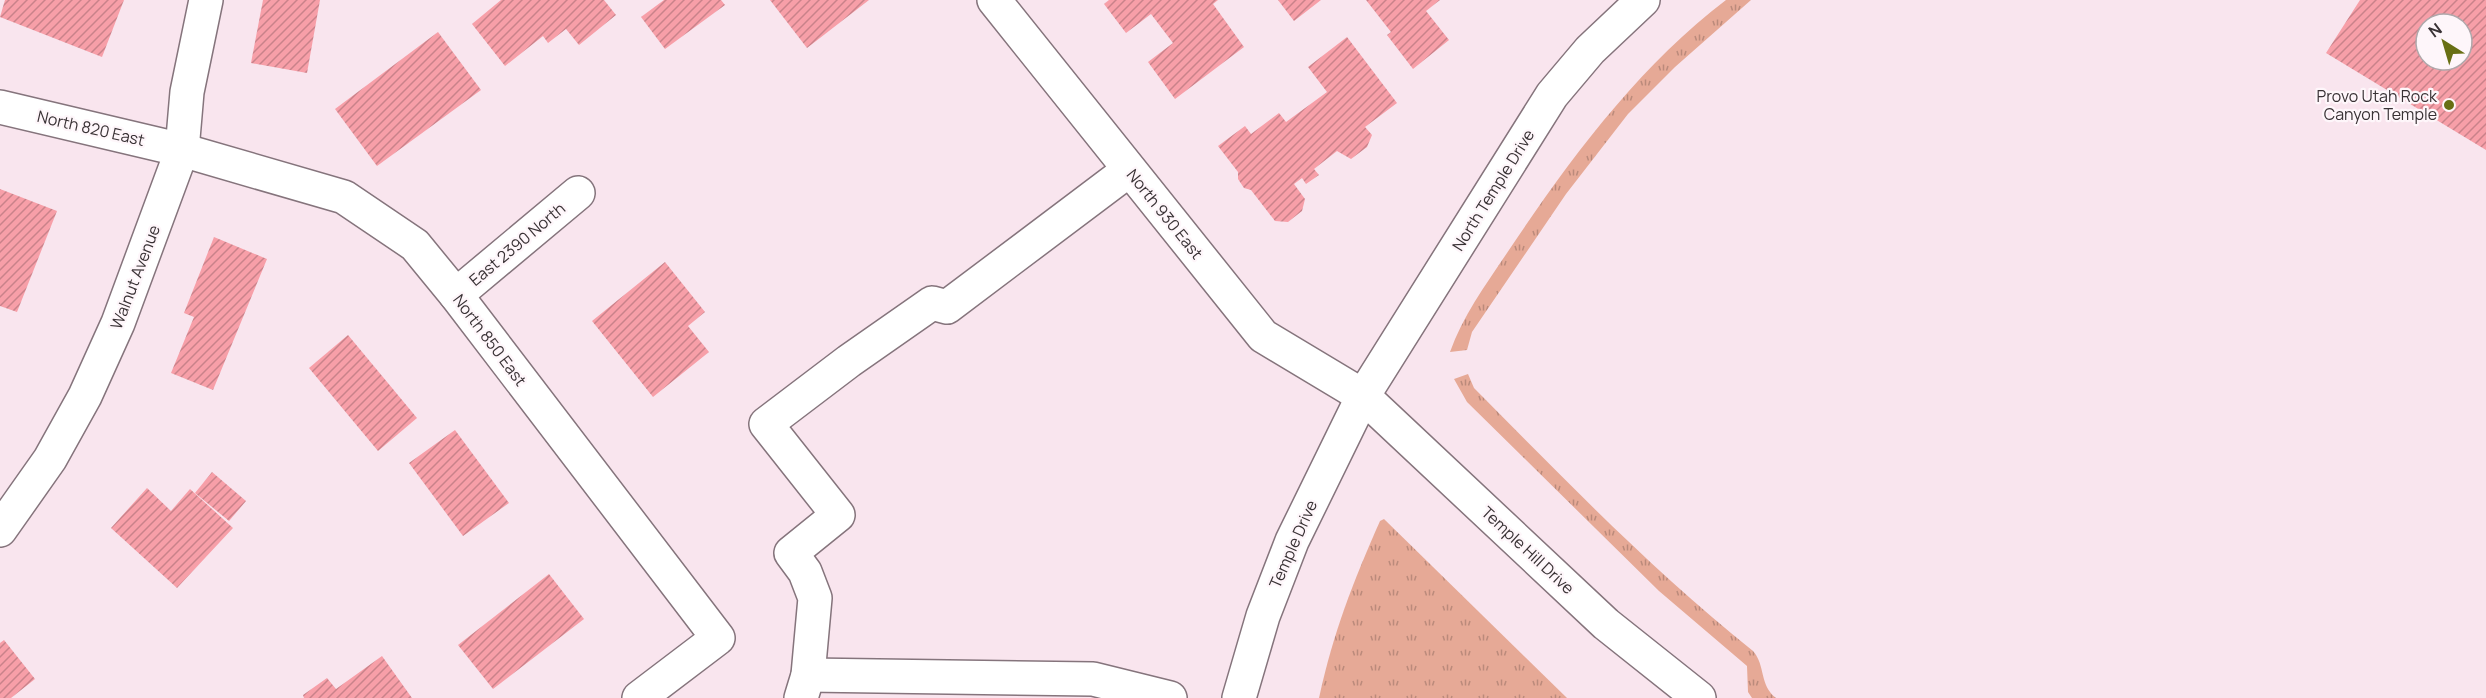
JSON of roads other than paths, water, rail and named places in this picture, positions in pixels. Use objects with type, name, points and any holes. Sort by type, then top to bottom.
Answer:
[{"type":"street","name":"Walnut Avenue","points":[[0,530],[50,459],[85,396],[118,323],[182,150],[187,92],[206,0]]},
{"type":"street","name":"North 930 East","points":[[994,0],[1263,336],[1363,396]]},
{"type":"street","name":"North Temple Drive","points":[[1363,396],[1552,95],[1590,51],[1642,0]]},
{"type":"street","name":"North 820 East","points":[[0,107],[182,150]]},
{"type":"street","name":"North 850 East","points":[[182,150],[344,197],[415,245],[456,295],[718,638],[639,698]]},
{"type":"street","points":[[1130,170],[947,307],[932,303],[849,361],[766,424],[838,515],[791,553],[805,572],[815,598],[804,686],[1093,679],[1170,698]]},
{"type":"street","name":"East 2390 North","points":[[456,295],[578,193]]},
{"type":"street","name":"Temple Drive","points":[[1239,698],[1263,616],[1292,541],[1363,396]]},
{"type":"street","name":"Temple Hill Drive","points":[[1363,396],[1606,624],[1699,698]]},
{"type":"place","name":"Provo Utah Rock Canyon Temple","points":[[2449,105]]}]
